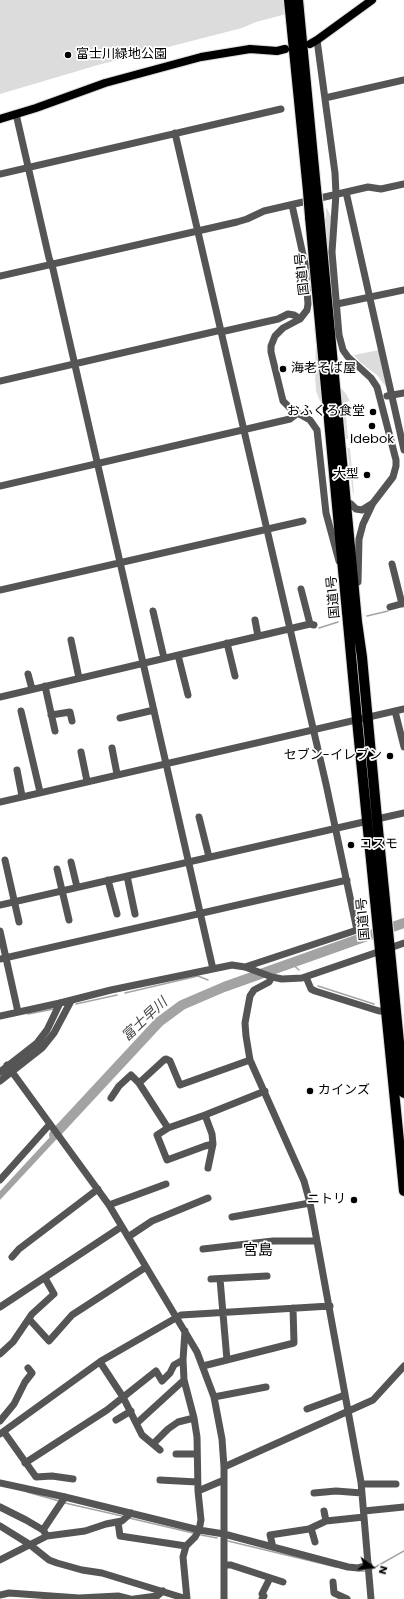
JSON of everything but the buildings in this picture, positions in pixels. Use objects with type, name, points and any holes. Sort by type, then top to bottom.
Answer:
[{"type":"highway","name":"国道1号","points":[[289,0],[295,16],[312,190],[339,516],[358,720],[372,820],[383,924],[386,1011],[404,1191]]},
{"type":"highway","name":"国道1号","points":[[295,16],[298,0]]},
{"type":"highway","name":"国道1号","points":[[314,216],[339,429],[357,622],[368,718],[372,820]]},
{"type":"highway","name":"国道1号","points":[[385,949],[400,1018],[404,1093]]},
{"type":"main road","points":[[313,42],[361,4],[372,0]]},
{"type":"main road","points":[[0,119],[105,83],[201,57],[250,49],[277,51],[286,49]]},
{"type":"street","points":[[313,42],[325,98],[334,164],[336,194],[332,242],[339,335],[343,350],[348,357],[375,383],[381,398],[396,466],[393,477],[373,503],[361,531],[358,547],[358,582]]},
{"type":"street","points":[[325,98],[404,80]]},
{"type":"street","points":[[0,174],[282,109]]},
{"type":"street","points":[[16,114],[167,763],[213,969]]},
{"type":"street","points":[[175,133],[245,429],[266,528],[336,828],[357,930],[248,968]]},
{"type":"street","points":[[0,276],[247,219],[264,211],[336,194],[368,187],[381,189],[404,184]]},
{"type":"street","points":[[346,192],[404,450]]},
{"type":"street","points":[[292,205],[303,251],[308,298],[307,310],[300,319],[278,331],[272,340],[271,346],[281,398],[286,406],[310,420],[317,430],[325,504],[346,590]]},
{"type":"street","points":[[337,304],[404,290]]},
{"type":"street","points":[[0,381],[278,319],[288,314],[300,319]]},
{"type":"street","points":[[381,398],[404,393]]},
{"type":"street","points":[[0,486],[290,419],[298,413]]},
{"type":"street","points":[[339,429],[348,471],[358,582],[362,657]]},
{"type":"street","points":[[351,504],[356,509],[362,510],[373,503]]},
{"type":"street","points":[[325,504],[330,516],[334,518],[339,516]]},
{"type":"street","points":[[0,590],[266,528],[303,521]]},
{"type":"street","points":[[390,607],[403,603],[392,564]]},
{"type":"street","points":[[0,697],[312,624],[301,589]]},
{"type":"street","points":[[153,610],[164,658]]},
{"type":"street","points":[[255,620],[258,636]]},
{"type":"street","points":[[71,640],[79,678]]},
{"type":"street","points":[[226,644],[235,676]]},
{"type":"street","points":[[178,655],[188,695]]},
{"type":"street","points":[[28,674],[32,689]]},
{"type":"street","points":[[45,686],[55,731]]},
{"type":"street","points":[[0,802],[404,709]]},
{"type":"street","points":[[120,718],[154,710]]},
{"type":"street","points":[[21,711],[40,792]]},
{"type":"street","points":[[395,711],[404,747]]},
{"type":"street","points":[[51,715],[70,712],[72,721]]},
{"type":"street","points":[[112,748],[118,774]]},
{"type":"street","points":[[81,752],[87,782]]},
{"type":"street","points":[[17,770],[22,796]]},
{"type":"street","points":[[0,905],[404,813]]},
{"type":"street","points":[[199,816],[209,857]]},
{"type":"street","points":[[5,860],[19,922]]},
{"type":"street","points":[[71,862],[77,887]]},
{"type":"street","points":[[56,869],[69,920]]},
{"type":"street","points":[[127,876],[135,914]]},
{"type":"street","points":[[108,880],[117,914]]},
{"type":"street","points":[[3,959],[347,880]]},
{"type":"street","points":[[0,931],[3,959],[18,1012]]},
{"type":"street","points":[[0,1016],[60,1004],[111,990],[232,965],[248,968],[273,978],[292,979],[306,977],[404,943]]},
{"type":"street","points":[[306,977],[311,989],[315,991],[379,1011],[386,1011]]},
{"type":"street","points":[[273,978],[266,984],[254,990],[250,996],[245,1023],[250,1060],[304,1181],[310,1203],[362,1484],[371,1599]]},
{"type":"street","points":[[0,1072],[42,1048],[54,1033],[71,1001]]},
{"type":"street","points":[[0,1081],[9,1068],[37,1043],[47,1030],[60,1004]]},
{"type":"street","points":[[139,1083],[166,1059],[170,1060],[180,1085],[250,1060]]},
{"type":"street","points":[[9,1068],[109,1205],[198,1352],[214,1397],[222,1439],[224,1467],[224,1599]]},
{"type":"street","points":[[111,1098],[129,1075],[131,1075],[139,1083],[168,1128]]},
{"type":"street","points":[[214,1144],[166,1160],[157,1135],[168,1128],[265,1091]]},
{"type":"street","points":[[205,1115],[214,1144],[208,1168]]},
{"type":"street","points":[[0,1180],[51,1125]]},
{"type":"street","points":[[109,1205],[166,1184]]},
{"type":"street","points":[[12,1257],[19,1249],[98,1189]]},
{"type":"street","points":[[128,1236],[152,1221],[208,1198]]},
{"type":"street","points":[[232,1217],[310,1203]]},
{"type":"street","points":[[0,1306],[121,1227]]},
{"type":"street","points":[[203,1249],[273,1241],[317,1241]]},
{"type":"street","points":[[29,1319],[49,1341],[72,1315],[146,1267]]},
{"type":"street","points":[[211,1279],[267,1276]]},
{"type":"street","points":[[0,1354],[13,1342],[29,1319],[54,1294],[45,1278]]},
{"type":"street","points":[[220,1279],[224,1311],[227,1360]]},
{"type":"street","points":[[73,1479],[52,1476],[36,1478],[2,1433],[100,1362],[181,1315],[224,1311],[330,1306]]},
{"type":"street","points":[[203,1366],[294,1343],[293,1308]]},
{"type":"street","points":[[0,1526],[29,1544],[49,1560],[82,1570],[102,1573],[163,1591],[171,1596],[187,1599],[182,1557],[186,1546],[195,1537],[199,1530],[201,1520],[194,1418],[184,1380],[183,1360],[186,1331]]},
{"type":"street","points":[[25,1463],[107,1410],[156,1370],[162,1381],[170,1373],[174,1364],[183,1360]]},
{"type":"street","points":[[100,1362],[123,1397],[142,1434],[160,1450]]},
{"type":"street","points":[[224,1467],[373,1400],[404,1366]]},
{"type":"street","points":[[0,1421],[14,1404],[25,1382],[32,1373],[28,1368]]},
{"type":"street","points":[[137,1423],[184,1380]]},
{"type":"street","points":[[214,1397],[266,1387]]},
{"type":"street","points":[[307,1409],[346,1395]]},
{"type":"street","points":[[116,1420],[131,1411]]},
{"type":"street","points":[[153,1444],[168,1429],[178,1422],[194,1418]]},
{"type":"street","points":[[176,1454],[197,1454]]},
{"type":"street","points":[[160,1480],[198,1482]]},
{"type":"street","points":[[198,1491],[224,1480]]},
{"type":"street","points":[[0,1483],[65,1497],[199,1530],[224,1534],[348,1567],[358,1568],[369,1565]]},
{"type":"street","points":[[362,1484],[396,1484]]},
{"type":"street","points":[[314,1493],[336,1491],[362,1493]]},
{"type":"street","points":[[0,1560],[29,1544],[45,1533],[65,1497]]},
{"type":"street","points":[[0,1507],[45,1533],[85,1531],[122,1521],[131,1513]]},
{"type":"street","points":[[273,1547],[270,1536],[311,1528],[326,1521],[404,1507]]},
{"type":"street","points":[[324,1511],[326,1521]]},
{"type":"street","points":[[118,1522],[120,1536],[186,1546]]},
{"type":"street","points":[[311,1528],[315,1542]]},
{"type":"street","points":[[224,1565],[231,1565],[282,1582]]},
{"type":"street","points":[[262,1599],[264,1596],[262,1594],[270,1578]]},
{"type":"street","points":[[333,1582],[334,1594],[347,1599]]},
{"type":"street","points":[[134,1599],[157,1596],[163,1591]]},
{"type":"street","points":[[0,1594],[27,1597],[79,1599],[118,1596],[130,1599]]},
{"type":"shaded area","name":"富士川緑地公園","points":[[0,0],[304,0],[305,9],[256,22],[242,28],[98,65],[0,94]]},
{"type":"shaded area","points":[[327,208],[331,217],[329,244],[333,304],[325,219]]},
{"type":"shaded area","points":[[314,327],[317,327],[323,403],[319,399],[316,391],[316,345]]},
{"type":"shaded area","points":[[379,350],[386,387],[378,376],[360,362],[354,355]]},
{"type":"shaded area","points":[[341,388],[350,401],[345,402],[348,439],[346,439]]},
{"type":"shaded area","points":[[347,448],[350,448],[353,494]]},
{"type":"shaded area","points":[[62,1124],[66,1129],[0,1200],[0,1191]]},
{"type":"waterway","points":[[367,616],[388,611]]},
{"type":"waterway","points":[[319,628],[338,622]]},
{"type":"waterway","name":"富士早川","points":[[54,1135],[159,1022],[182,1005],[224,987],[404,923]]},
{"type":"waterway","points":[[291,963],[299,970]]},
{"type":"waterway","points":[[125,993],[198,976],[208,980]]},
{"type":"waterway","points":[[318,986],[374,1004]]},
{"type":"waterway","points":[[76,1004],[117,995]]},
{"type":"waterway","points":[[28,1014],[54,1009]]},
{"type":"waterway","points":[[27,1492],[59,1501]]},
{"type":"waterway","points":[[65,1503],[122,1516]]},
{"type":"waterway","points":[[129,1518],[193,1533]]},
{"type":"waterway","points":[[201,1535],[217,1538]]},
{"type":"waterway","points":[[228,1541],[336,1567]]},
{"type":"waterway","points":[[372,1569],[404,1551]]},
{"type":"waterway","points":[[359,1571],[365,1571]]},
{"type":"place","name":"富士川緑地公園","points":[[68,55]]},
{"type":"place","name":"海老そば屋","points":[[283,369]]},
{"type":"place","name":"おふくろ食堂","points":[[373,412]]},
{"type":"place","name":"Idebok","points":[[372,426]]},
{"type":"place","name":"大型","points":[[367,475]]},
{"type":"place","name":"セブン-イレブン","points":[[390,756]]},
{"type":"place","name":"コスモ","points":[[351,845]]},
{"type":"place","name":"カインズ","points":[[310,1091]]},
{"type":"place","name":"ニトリ","points":[[354,1200]]},
{"type":"district","name":"宮島","points":[[258,1251]]}]
